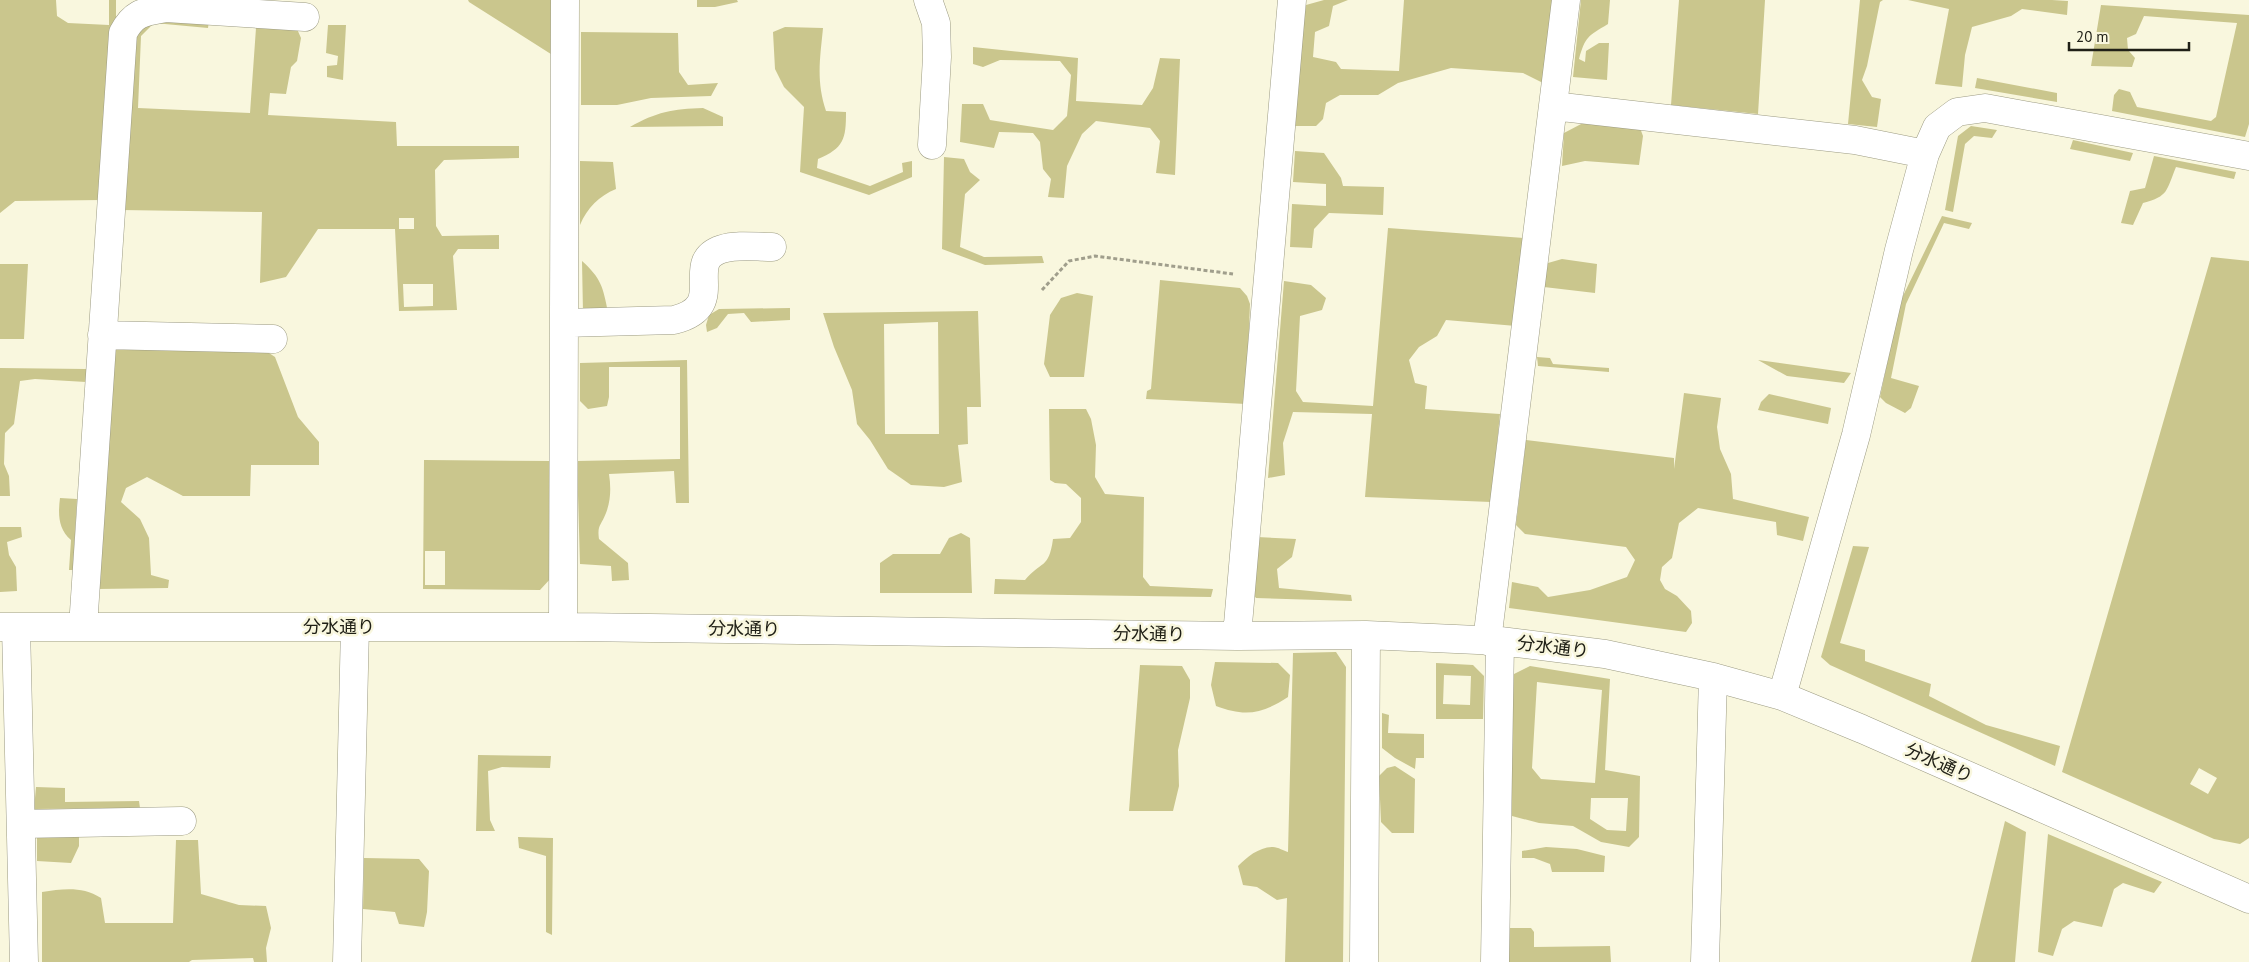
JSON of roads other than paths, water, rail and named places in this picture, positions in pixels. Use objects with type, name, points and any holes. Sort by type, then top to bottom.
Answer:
[{"type":"street","points":[[563,627],[565,0]]},
{"type":"street","points":[[928,0],[936,23],[937,57],[932,145]]},
{"type":"street","points":[[1237,636],[1292,0]]},
{"type":"street","points":[[1494,962],[1494,641],[1566,0]]},
{"type":"street","points":[[83,627],[123,33],[130,19],[147,11],[166,8],[305,17]]},
{"type":"street","points":[[1553,106],[1854,140],[1925,154]]},
{"type":"street","points":[[1782,696],[1856,435],[1897,260],[1925,154],[1937,127],[1957,112],[1985,108],[2249,156]]},
{"type":"street","points":[[564,323],[674,320],[688,316],[698,310],[704,298],[703,271],[708,257],[720,249],[734,246],[772,247]]},
{"type":"street","points":[[102,335],[273,339]]},
{"type":"street","points":[[8,627],[21,824],[24,962]]},
{"type":"street","name":"分水通り","points":[[8,627],[563,627],[1237,636],[1366,635],[1494,641],[1606,654],[1713,677],[1782,696],[1862,729],[2249,899]]},
{"type":"street","points":[[347,962],[355,627]]},
{"type":"street","points":[[1364,962],[1366,635]]},
{"type":"street","points":[[1705,962],[1713,677]]},
{"type":"street","points":[[21,824],[182,821]]}]
